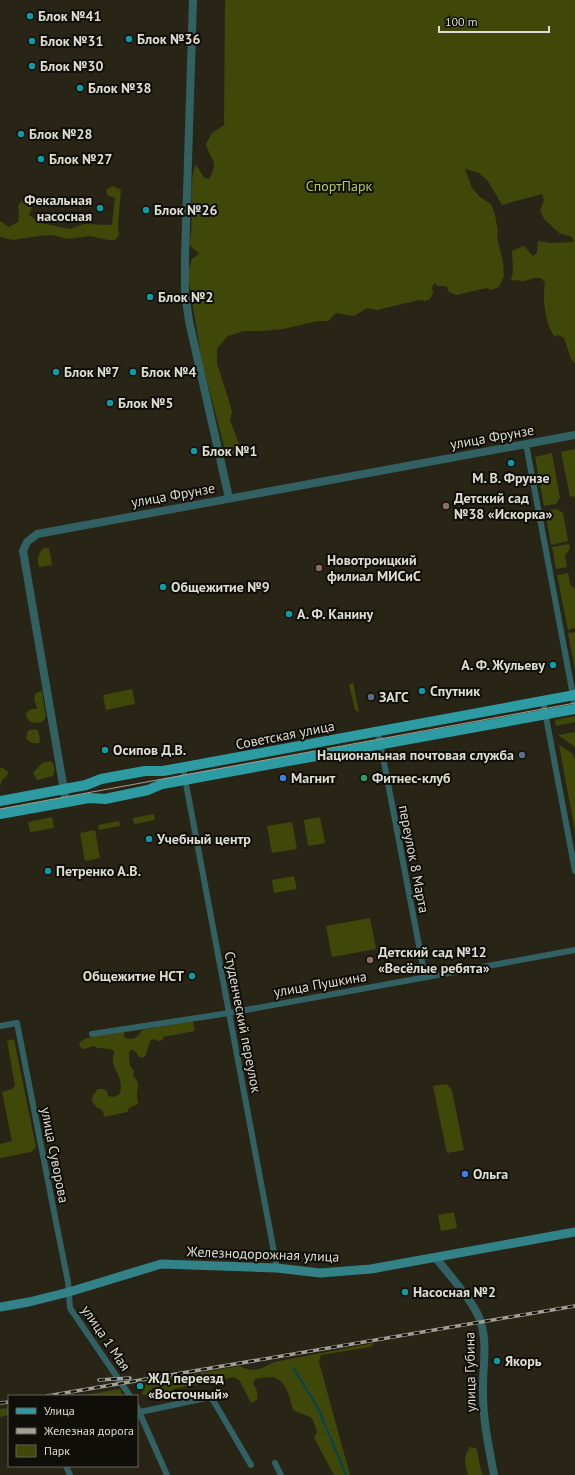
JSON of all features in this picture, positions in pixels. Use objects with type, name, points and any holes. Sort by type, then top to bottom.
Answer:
[{"type":"main road","name":"Советская улица","points":[[0,801],[86,785],[101,779],[145,771],[160,772],[183,768],[574,695]]},
{"type":"main road","name":"Советская улица","points":[[0,814],[89,798],[105,798],[148,790],[162,784],[575,709]]},
{"type":"main road","name":"Железнодорожная улица","points":[[0,1307],[29,1302],[69,1292],[161,1264],[277,1268],[320,1273],[371,1269],[575,1232]]},
{"type":"street","points":[[193,0],[188,134],[185,293],[190,328],[229,498]]},
{"type":"street","name":"улица Фрунзе","points":[[66,802],[23,551],[27,542],[37,534],[575,435]]},
{"type":"street","points":[[526,444],[575,706]]},
{"type":"street","points":[[543,701],[575,872]]},
{"type":"street","name":"переулок 8 Марта","points":[[378,732],[425,977]]},
{"type":"street","name":"Студенческий переулок","points":[[183,768],[277,1268]]},
{"type":"street","name":"улица Пушкина","points":[[92,1034],[229,1013],[575,950]]},
{"type":"street","name":"улица Суворова","points":[[0,1026],[16,1023],[69,1292]]},
{"type":"street","name":"улица Губина","points":[[436,1258],[476,1310],[484,1333],[485,1354],[483,1414],[494,1475]]},
{"type":"street","name":"улица 1 Мая","points":[[69,1292],[70,1308],[129,1395]]},
{"type":"street","points":[[167,1475],[138,1409],[210,1398],[213,1400],[251,1464]]},
{"type":"street","points":[[275,1463],[281,1475]]},
{"type":"green space","name":"СпортПарк","points":[[225,0],[575,0],[575,363],[571,359],[564,338],[558,335],[555,337],[549,326],[544,304],[545,283],[541,278],[534,278],[524,281],[511,280],[513,272],[512,251],[524,246],[533,256],[537,253],[538,241],[551,243],[574,242],[572,237],[559,233],[544,219],[540,211],[544,200],[542,194],[502,205],[488,181],[479,173],[465,169],[472,188],[480,197],[491,204],[495,215],[498,231],[497,238],[503,262],[504,276],[499,287],[491,290],[487,288],[456,295],[448,291],[447,287],[437,286],[435,283],[432,287],[433,293],[430,299],[425,301],[419,300],[377,310],[367,308],[354,316],[336,313],[328,321],[318,321],[283,329],[244,331],[228,336],[217,349],[217,363],[232,411],[230,420],[239,444],[238,454],[231,457],[225,450],[202,362],[189,282],[189,268],[192,259],[199,254],[189,244],[192,224],[191,193],[193,174],[196,164],[204,178],[209,179],[214,168],[214,164],[206,144],[212,133],[224,125]]},
{"type":"green space","points":[[113,186],[121,190],[118,225],[119,235],[115,240],[90,236],[68,239],[52,235],[13,240],[0,237],[0,221],[9,227],[18,222],[18,206],[24,198],[30,196],[32,206],[29,215],[41,223],[70,229],[84,224],[112,225],[115,198],[108,196],[106,190]]},
{"type":"green space","points":[[575,449],[575,499],[574,496],[570,497],[561,452]]},
{"type":"green space","points":[[552,453],[560,498],[556,504],[544,506],[535,457]]},
{"type":"green space","points":[[557,509],[563,513],[568,541],[551,545],[545,511]]},
{"type":"green space","points":[[569,544],[570,548],[565,556],[567,567],[556,569],[552,547]]},
{"type":"green space","points":[[44,548],[49,548],[52,565],[39,567],[38,557]]},
{"type":"green space","points":[[568,573],[570,584],[575,589],[575,628],[568,630],[557,575]]},
{"type":"green space","points":[[575,632],[575,669],[568,633]]},
{"type":"green space","points":[[353,682],[359,712],[355,710],[349,685]]},
{"type":"green space","points":[[132,689],[135,704],[106,710],[103,695]]},
{"type":"green space","points":[[42,691],[46,717],[42,722],[32,722],[28,720],[26,715],[31,709],[37,709],[35,696],[36,693]]},
{"type":"green space","points":[[575,716],[575,722],[556,726],[555,720]]},
{"type":"green space","points":[[33,729],[38,730],[40,740],[39,743],[32,743],[26,738],[28,731]]},
{"type":"green space","points":[[575,732],[575,747],[558,735]]},
{"type":"green space","points":[[559,745],[573,754],[575,758],[575,831]]},
{"type":"green space","points":[[51,761],[54,768],[53,776],[37,780],[33,773],[42,763]]},
{"type":"green space","points":[[0,768],[3,768],[8,772],[7,776],[2,780],[0,787]]},
{"type":"green space","points":[[154,814],[155,820],[134,824],[133,818]]},
{"type":"green space","points":[[52,817],[54,828],[30,832],[28,822]]},
{"type":"green space","points":[[320,817],[325,843],[308,846],[304,820]]},
{"type":"green space","points":[[119,821],[120,826],[99,830],[98,825]]},
{"type":"green space","points":[[292,822],[297,849],[272,853],[267,826]]},
{"type":"green space","points":[[95,830],[100,858],[85,861],[80,833]]},
{"type":"green space","points":[[294,876],[297,889],[274,893],[272,880]]},
{"type":"green space","points":[[370,918],[376,949],[332,957],[326,926]]},
{"type":"green space","points":[[193,1021],[195,1031],[163,1037],[163,1040],[158,1041],[154,1039],[150,1041],[146,1055],[142,1058],[133,1050],[130,1050],[130,1066],[134,1071],[133,1075],[138,1084],[138,1104],[129,1108],[127,1112],[105,1117],[102,1110],[96,1107],[92,1101],[93,1095],[98,1089],[104,1089],[107,1091],[108,1096],[113,1097],[120,1094],[121,1083],[114,1065],[114,1051],[93,1046],[85,1049],[81,1048],[79,1044],[81,1041],[87,1038],[124,1032],[125,1038],[133,1039],[142,1030]]},
{"type":"green space","points":[[14,1039],[36,1147],[31,1152],[0,1158],[0,1144],[12,1141],[2,1092],[12,1089],[15,1086],[7,1041]]},
{"type":"green space","points":[[447,1084],[452,1091],[464,1150],[447,1153],[433,1086]]},
{"type":"green space","points":[[454,1212],[457,1228],[441,1231],[438,1215]]},
{"type":"green space","points":[[374,1343],[370,1347],[321,1355],[319,1362],[350,1475],[334,1475],[314,1438],[317,1432],[312,1418],[293,1410],[284,1385],[276,1378],[269,1377],[255,1379],[253,1384],[257,1391],[257,1400],[251,1403],[240,1381],[234,1377],[174,1389],[169,1395],[163,1394],[162,1389],[158,1387],[152,1388],[150,1394],[143,1395],[142,1393],[146,1382],[240,1366],[253,1370],[265,1367],[274,1362]]},
{"type":"green space","points":[[120,1389],[123,1395],[84,1395]]},
{"type":"green space","points":[[8,1408],[8,1415],[0,1417],[0,1409]]},
{"type":"green space","points":[[470,1447],[476,1448],[483,1475],[468,1475],[465,1461]]},
{"type":"waterway","points":[[294,1369],[318,1408],[346,1475]]},
{"type":"tram line","points":[[0,809],[575,703]]},
{"type":"railway","points":[[53,1395],[575,1306]]},
{"type":"railway","points":[[99,1380],[130,1378]]},
{"type":"railway","points":[[0,1403],[8,1402]]},
{"type":"place","name":"Блок №41","points":[[30,16]]},
{"type":"place","name":"Блок №36","points":[[129,39]]},
{"type":"place","name":"Блок №31","points":[[32,41]]},
{"type":"place","name":"Блок №30","points":[[32,66]]},
{"type":"place","name":"Блок №38","points":[[80,88]]},
{"type":"place","name":"Блок №28","points":[[21,134]]},
{"type":"place","name":"Блок №27","points":[[41,159]]},
{"type":"place","name":"Фекальная насосная","points":[[100,208]]},
{"type":"place","name":"Блок №26","points":[[146,210]]},
{"type":"place","name":"Блок №2","points":[[150,297]]},
{"type":"place","name":"Блок №7","points":[[56,372]]},
{"type":"place","name":"Блок №4","points":[[133,372]]},
{"type":"place","name":"Блок №5","points":[[110,403]]},
{"type":"place","name":"Блок №1","points":[[194,451]]},
{"type":"place","name":"М. В. Фрунзе","points":[[511,463]]},
{"type":"place","name":"Детский сад №38 «Искорка»","points":[[446,506]]},
{"type":"place","name":"Новотроицкий филиал МИСиС","points":[[319,568]]},
{"type":"place","name":"Общежитие №9","points":[[163,587]]},
{"type":"place","name":"А. Ф. Канину","points":[[289,614]]},
{"type":"place","name":"А. Ф. Жульеву","points":[[553,665]]},
{"type":"place","name":"Спутник","points":[[422,691]]},
{"type":"place","name":"ЗАГС","points":[[371,697]]},
{"type":"place","name":"Осипов Д.В.","points":[[105,750]]},
{"type":"place","name":"Национальная почтовая служба","points":[[522,755]]},
{"type":"place","name":"Магнит","points":[[283,778]]},
{"type":"place","name":"Фитнес-клуб","points":[[364,778]]},
{"type":"place","name":"Учебный центр","points":[[149,839]]},
{"type":"place","name":"Петренко А.В.","points":[[48,871]]},
{"type":"place","name":"Детский сад №12 «Весёлые ребята»","points":[[370,960]]},
{"type":"place","name":"Общежитие НСТ","points":[[192,976]]},
{"type":"place","name":"Ольга","points":[[465,1174]]},
{"type":"place","name":"Насосная №2","points":[[405,1292]]},
{"type":"place","name":"Якорь","points":[[497,1361]]},
{"type":"place","name":"ЖД переезд «Восточный»","points":[[140,1386]]}]
